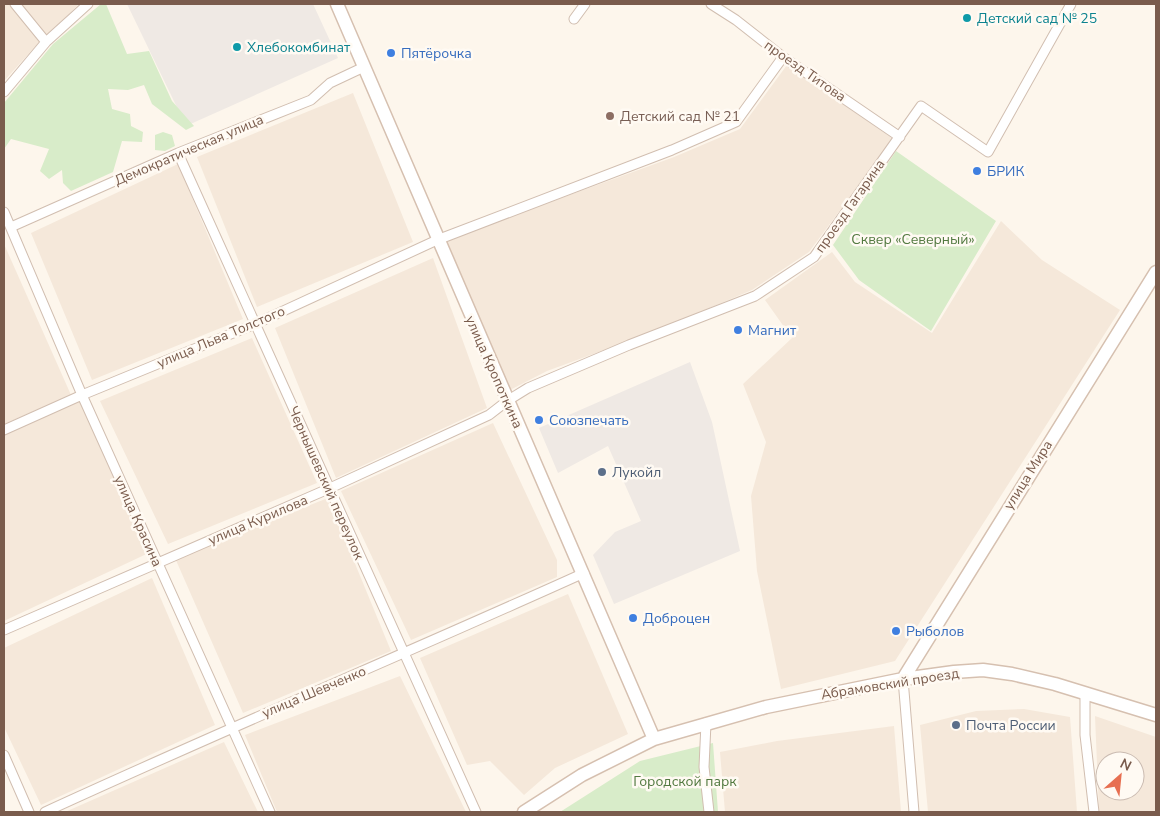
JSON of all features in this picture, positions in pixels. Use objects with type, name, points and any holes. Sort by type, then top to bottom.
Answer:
[{"type":"street","points":[[15,4],[46,42]]},
{"type":"street","points":[[4,92],[46,42],[88,4]]},
{"type":"street","name":"улица Кропоткина","points":[[337,4],[437,240],[584,573],[654,738]]},
{"type":"street","points":[[574,19],[585,4]]},
{"type":"street","name":"проезд Титова","points":[[711,4],[736,20],[782,58],[900,136]]},
{"type":"street","name":"проезд Гагарина","points":[[507,401],[528,388],[624,347],[755,296],[814,257],[921,106],[988,152],[1071,4]]},
{"type":"street","name":"улица Льва Толстого","points":[[4,430],[82,395],[255,324],[437,240],[672,150],[736,122],[782,58]]},
{"type":"street","name":"Демократическая улица","points":[[11,227],[178,153],[311,100],[330,83],[364,67]]},
{"type":"street","name":"Чернышевский переулок","points":[[178,153],[328,489],[476,812]]},
{"type":"street","name":"улица Красина","points":[[4,212],[82,395],[270,812]]},
{"type":"street","name":"улица Мира","points":[[902,679],[1156,272]]},
{"type":"street","name":"улица Курилова","points":[[4,630],[328,489],[489,415],[507,401]]},
{"type":"street","name":"улица Шевченко","points":[[45,812],[231,727],[404,654],[584,573]]},
{"type":"street","name":"Абрамовский проезд","points":[[524,812],[582,775],[654,738],[798,700],[902,679],[984,670],[1012,674],[1085,693],[1156,715]]},
{"type":"street","points":[[902,679],[914,812]]},
{"type":"street","points":[[1085,693],[1085,735],[1094,812]]},
{"type":"street","points":[[706,723],[704,767],[709,812]]},
{"type":"street","points":[[4,755],[29,812]]},
{"type":"shaded area","points":[[4,4],[79,4],[33,49],[4,81]]},
{"type":"shaded area","points":[[127,4],[313,4],[338,58],[186,126]]},
{"type":"shaded area","points":[[787,65],[893,139],[809,252],[752,290],[653,332],[547,371],[508,391],[446,240],[674,157],[740,129]]},
{"type":"shaded area","points":[[353,93],[413,242],[257,307],[197,157]]},
{"type":"shaded area","points":[[178,164],[243,319],[92,380],[31,233]]},
{"type":"shaded area","points":[[1001,221],[1042,260],[1120,310],[895,661],[781,689],[757,571],[751,496],[766,442],[743,384],[792,338],[765,300],[832,252],[855,282],[932,333]]},
{"type":"shaded area","points":[[4,244],[71,395],[4,424]]},
{"type":"shaded area","points":[[433,258],[487,408],[336,478],[275,328]]},
{"type":"shaded area","points":[[252,338],[317,483],[168,544],[100,401]]},
{"type":"shaded area","points":[[690,362],[712,422],[740,551],[614,604],[593,555],[615,532],[641,521],[608,446],[558,473],[539,428]]},
{"type":"shaded area","points":[[80,398],[155,550],[4,621],[4,432]]},
{"type":"shaded area","points":[[493,423],[557,560],[557,577],[411,640],[341,491]]},
{"type":"shaded area","points":[[328,498],[391,651],[243,713],[175,558]]},
{"type":"shaded area","points":[[152,578],[215,725],[41,805],[4,727],[4,648]]},
{"type":"shaded area","points":[[568,594],[628,734],[555,768],[524,795],[490,761],[467,765],[420,658]]},
{"type":"shaded area","points":[[400,676],[466,812],[277,812],[245,735]]},
{"type":"shaded area","points":[[1024,709],[1070,717],[1077,812],[928,812],[920,725],[976,711]]},
{"type":"shaded area","points":[[1095,716],[1156,737],[1156,812],[1099,812],[1099,801],[1145,801],[1145,751],[1096,751]]},
{"type":"shaded area","points":[[894,726],[901,812],[725,812],[720,752],[777,741]]},
{"type":"shaded area","points":[[224,742],[258,812],[65,812]]},
{"type":"green space","points":[[101,4],[106,4],[127,54],[149,51],[172,101],[194,126],[186,130],[152,104],[144,85],[128,90],[108,89],[112,109],[130,114],[131,126],[143,132],[142,142],[122,141],[113,172],[71,191],[63,183],[62,170],[49,179],[40,171],[49,149],[11,139],[4,149],[4,103],[53,44]]},
{"type":"green space","points":[[163,132],[172,135],[175,146],[165,151],[155,150],[155,135]]},
{"type":"green space","name":"Сквер «Северный»","points":[[896,151],[996,221],[931,331],[859,280],[833,245]]},
{"type":"green space","name":"Городской парк","points":[[713,743],[718,812],[560,812],[640,761]]},
{"type":"place","name":"Детский сад № 25","points":[[967,18]]},
{"type":"place","name":"Хлебокомбинат","points":[[237,47]]},
{"type":"place","name":"Пятёрочка","points":[[391,53]]},
{"type":"place","name":"Детский сад № 21","points":[[610,116]]},
{"type":"place","name":"БРИК","points":[[977,171]]},
{"type":"place","name":"Магнит","points":[[738,330]]},
{"type":"place","name":"Союзпечать","points":[[539,420]]},
{"type":"place","name":"Лукойл","points":[[602,472]]},
{"type":"place","name":"Доброцен","points":[[633,618]]},
{"type":"place","name":"Рыболов","points":[[896,631]]},
{"type":"place","name":"Почта России","points":[[956,725]]}]
